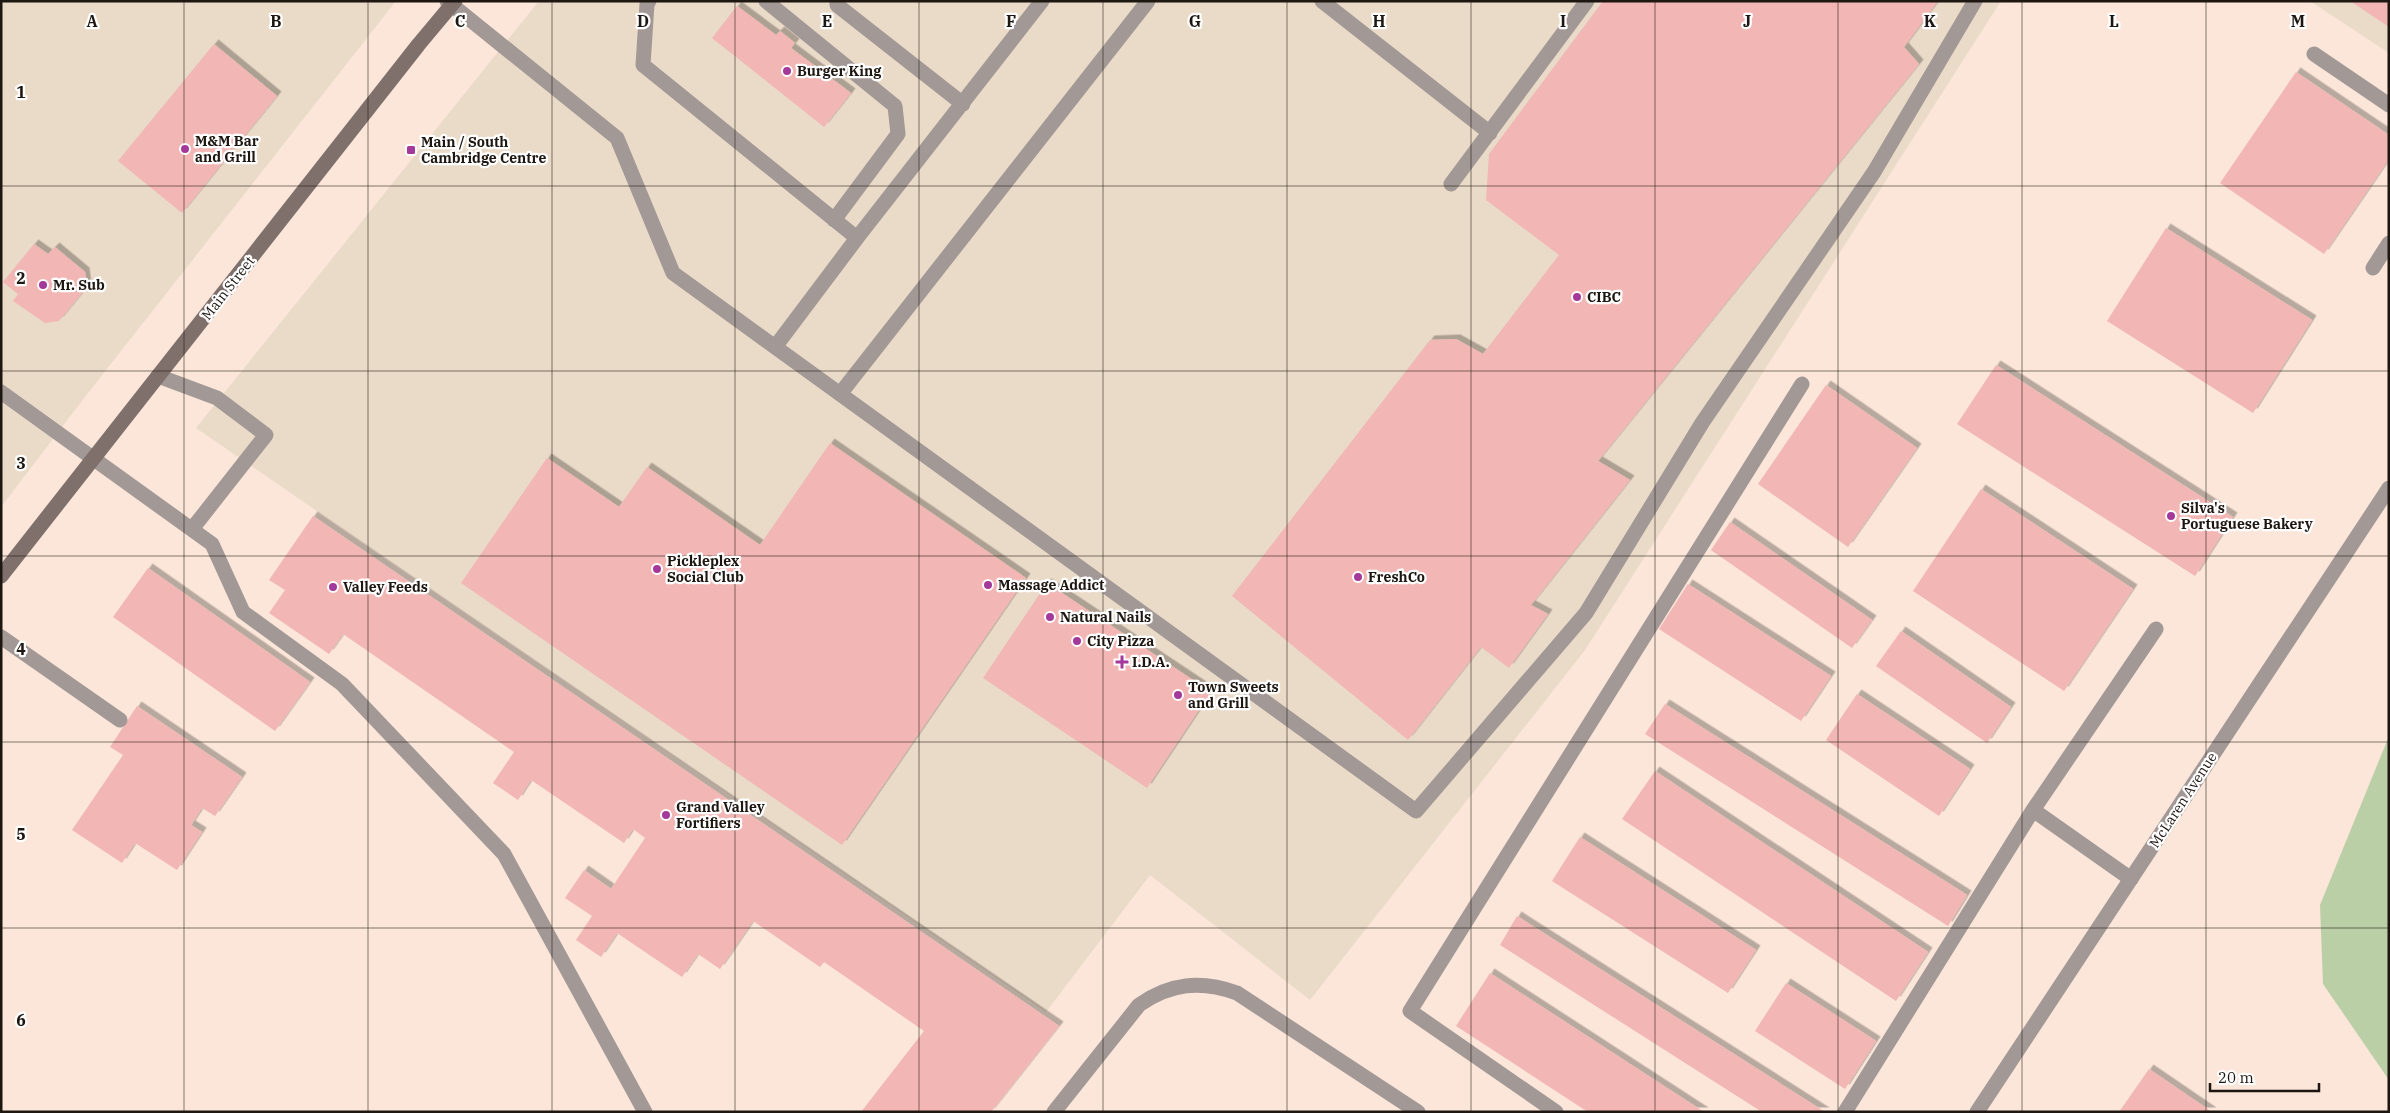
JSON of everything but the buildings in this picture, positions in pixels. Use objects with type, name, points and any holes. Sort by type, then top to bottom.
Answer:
[{"type":"main road","name":"Main Street","points":[[1,576],[452,3]]},
{"type":"street","points":[[649,1],[643,65],[857,238]]},
{"type":"street","points":[[766,1],[895,106],[898,134],[834,220]]},
{"type":"street","points":[[837,1],[836,5],[962,104]]},
{"type":"street","points":[[775,347],[857,238],[1042,1]]},
{"type":"street","points":[[840,394],[1148,1]]},
{"type":"street","points":[[1322,1],[1490,133]]},
{"type":"street","points":[[1451,184],[1587,1]]},
{"type":"street","points":[[452,3],[617,138],[673,273],[1416,811],[1586,613],[1702,423],[1874,172],[1975,1]]},
{"type":"street","points":[[2314,54],[2389,105]]},
{"type":"street","points":[[2373,268],[2389,243]]},
{"type":"street","points":[[158,376],[217,398],[266,434],[192,529]]},
{"type":"street","points":[[1556,1112],[1410,1011],[1802,384]]},
{"type":"street","points":[[1,392],[212,544],[243,612],[342,684],[504,854],[645,1112]]},
{"type":"street","name":"McLaren Avenue","points":[[1977,1112],[2389,488]]},
{"type":"street","points":[[1845,1112],[2033,810],[2156,628]]},
{"type":"street","points":[[1,637],[120,720]]},
{"type":"street","points":[[2033,810],[2130,879]]},
{"type":"street","points":[[1054,1112],[1139,1005],[1153,995],[1169,988],[1203,984],[1237,994],[1418,1112]]},
{"type":"shaded area","points":[[1,1],[396,1],[88,393],[1,507]]},
{"type":"shaded area","points":[[539,1],[2001,1],[1585,650],[1310,1000],[1150,875],[1046,1012],[196,428]]},
{"type":"shaded area","points":[[2310,1],[2389,1],[2389,53]]},
{"type":"green space","points":[[2389,736],[2389,1080],[2323,984],[2320,905]]},
{"type":"place","name":"Burger King","points":[[787,71]]},
{"type":"place","name":"M&M Bar and Grill","points":[[185,149]]},
{"type":"place","name":"Main / South Cambridge Centre","points":[[411,150]]},
{"type":"place","name":"Mr. Sub","points":[[43,285]]},
{"type":"place","name":"CIBC","points":[[1577,297]]},
{"type":"place","name":"Silva's Portuguese Bakery","points":[[2171,516]]},
{"type":"place","name":"Pickleplex Social Club","points":[[657,569]]},
{"type":"place","name":"FreshCo","points":[[1358,577]]},
{"type":"place","name":"Massage Addict","points":[[988,585]]},
{"type":"place","name":"Valley Feeds","points":[[333,587]]},
{"type":"place","name":"Natural Nails","points":[[1050,617]]},
{"type":"place","name":"City Pizza","points":[[1077,641]]},
{"type":"place","name":"I.D.A.","points":[[1122,662]]},
{"type":"place","name":"Town Sweets and Grill","points":[[1178,695]]},
{"type":"place","name":"Grand Valley Fortifiers","points":[[666,815]]}]
